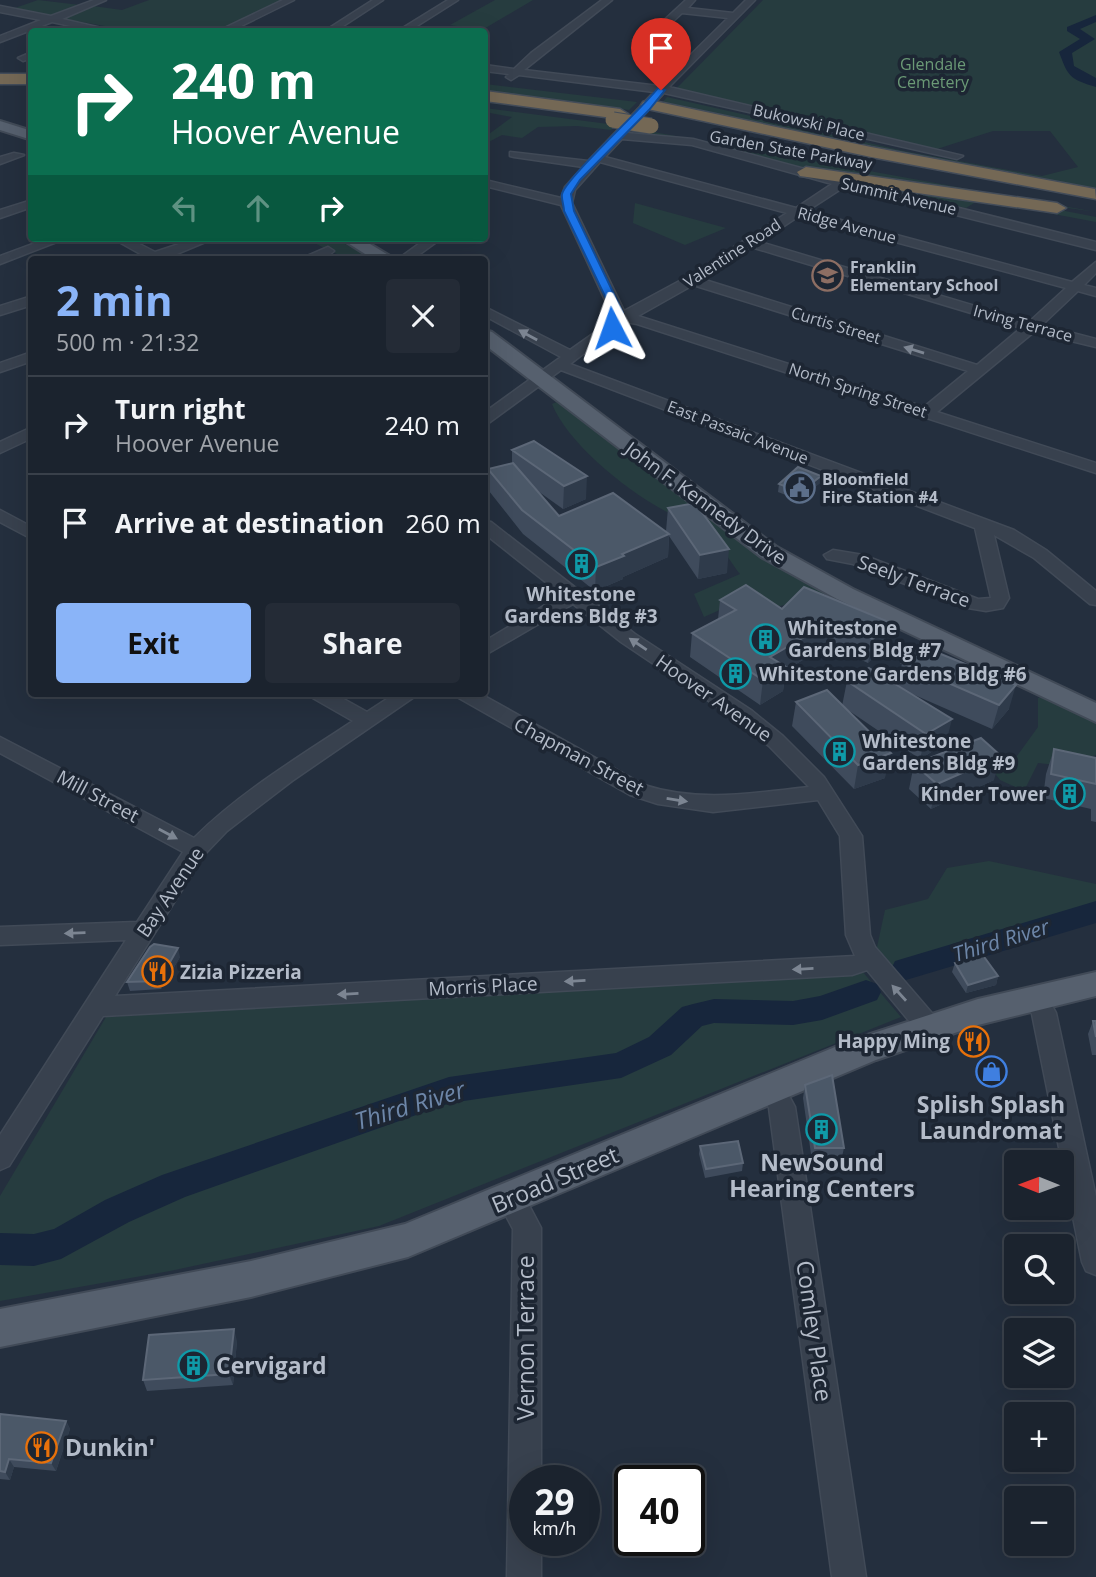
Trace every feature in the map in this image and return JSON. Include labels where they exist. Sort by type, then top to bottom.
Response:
[{"type":"highway","points":[[0,73],[28,73]]},
{"type":"highway","points":[[0,79],[28,79]]},
{"type":"highway","name":"Garden State Parkway","points":[[488,97],[617,123]]},
{"type":"highway","name":"Garden State Parkway","points":[[488,102],[617,123],[652,117],[1096,205]]},
{"type":"highway","points":[[652,117],[871,152],[1096,194]]},
{"type":"highway","points":[[806,172],[1071,211]]},
{"type":"main road","points":[[0,125],[28,135]]},
{"type":"main road","points":[[355,242],[381,256]]},
{"type":"main road","name":"John F. Kennedy Drive","points":[[488,329],[555,369],[755,532],[802,563],[1096,704]]},
{"type":"main road","name":"John F. Kennedy Drive","points":[[488,337],[555,369],[745,536],[794,568],[1096,713]]},
{"type":"main road","name":"Broad Street","points":[[0,1328],[251,1279],[363,1253],[418,1236],[771,1087],[928,1026],[1034,996],[1096,984]]},
{"type":"street","points":[[0,39],[102,0]]},
{"type":"street","points":[[229,28],[290,0]]},
{"type":"street","points":[[334,28],[379,0]]},
{"type":"street","points":[[408,28],[454,0]]},
{"type":"street","points":[[506,82],[534,55],[608,0]]},
{"type":"street","points":[[638,40],[651,37],[691,0]]},
{"type":"street","points":[[652,117],[661,90],[751,0]]},
{"type":"street","points":[[2,10],[23,3]]},
{"type":"street","points":[[2,10],[87,28]]},
{"type":"street","points":[[682,10],[735,16]]},
{"type":"street","name":"Bukowski Place","points":[[488,68],[661,90],[957,156]]},
{"type":"street","points":[[488,417],[612,328],[619,317],[566,203],[572,184],[594,161],[617,123]]},
{"type":"street","name":"Summit Avenue","points":[[617,123],[842,183],[1096,246]]},
{"type":"street","name":"Ridge Avenue","points":[[514,154],[594,161],[1096,292]]},
{"type":"street","points":[[0,161],[18,155]]},
{"type":"street","name":"Valentine Road","points":[[619,317],[636,313],[692,280],[842,183]]},
{"type":"street","points":[[488,184],[566,203]]},
{"type":"street","points":[[0,214],[28,205]]},
{"type":"street","points":[[0,260],[50,242]]},
{"type":"street","points":[[125,242],[150,256]]},
{"type":"street","points":[[160,256],[198,242]]},
{"type":"street","points":[[409,256],[430,242]]},
{"type":"street","name":"Irving Terrace","points":[[750,243],[1032,327],[1096,343]]},
{"type":"street","points":[[314,256],[328,251]]},
{"type":"street","points":[[928,412],[1032,327],[1096,266]]},
{"type":"street","name":"Curtis Street","points":[[692,280],[979,370]]},
{"type":"street","points":[[0,310],[28,301]]},
{"type":"street","name":"East Passaic Avenue","points":[[488,313],[555,369],[982,524],[1025,543],[1096,600]]},
{"type":"street","name":"North Spring Street","points":[[619,317],[639,320],[1096,468]]},
{"type":"street","points":[[0,368],[28,358]]},
{"type":"street","points":[[0,448],[28,434]]},
{"type":"street","points":[[0,516],[28,532]]},
{"type":"street","name":"Seely Terrace","points":[[833,555],[857,559],[974,604],[997,604],[1000,598],[982,524]]},
{"type":"street","name":"Hoover Avenue","points":[[488,528],[628,638],[744,715],[799,763],[825,792],[851,836],[858,935],[870,960],[928,1026]]},
{"type":"street","points":[[1096,594],[1096,600]]},
{"type":"street","points":[[488,647],[573,596]]},
{"type":"street","points":[[325,697],[366,720]]},
{"type":"street","name":"Bay Avenue","points":[[0,1158],[10,1126],[96,1007],[196,849],[235,813],[366,720],[403,697]]},
{"type":"street","name":"Chapman Street","points":[[471,697],[636,790],[658,797],[713,805],[825,792]]},
{"type":"street","name":"Mill Street","points":[[0,744],[196,849]]},
{"type":"street","points":[[0,936],[144,931]]},
{"type":"street","name":"Morris Place","points":[[96,1007],[852,966],[870,960]]},
{"type":"street","points":[[1034,996],[1044,1013],[1096,1262]]},
{"type":"street","name":"Comley Place","points":[[771,1087],[782,1107],[849,1577]]},
{"type":"street","name":"Vernon Terrace","points":[[511,1199],[527,1228],[525,1465]]},
{"type":"street","name":"Vernon Terrace","points":[[524,1556],[524,1577]]},
{"type":"green space","points":[[38,0],[80,5],[49,16],[12,9]]},
{"type":"green space","points":[[149,0],[283,0],[223,28],[116,28],[59,18],[93,6],[122,10]]},
{"type":"green space","points":[[495,0],[533,0],[485,28],[450,25]]},
{"type":"green space","name":"Glendale Cemetery","points":[[763,0],[1096,0],[1096,189],[843,144],[660,105],[667,97],[904,151],[1042,176],[1078,167],[1050,131],[993,131],[937,149],[675,90]]},
{"type":"green space","points":[[488,84],[637,102],[629,110],[488,92]]},
{"type":"green space","points":[[488,108],[616,125],[611,130],[577,126],[538,127],[522,138],[502,135],[488,142],[488,135],[512,117],[488,113]]},
{"type":"green space","points":[[637,129],[1096,212],[818,171],[686,139],[634,133]]},
{"type":"green space","points":[[843,179],[1055,209],[1096,217],[1096,222],[979,200],[966,208]]},
{"type":"green space","points":[[635,203],[726,228],[685,245],[633,223]]},
{"type":"green space","points":[[312,242],[342,242],[367,256],[341,256]]},
{"type":"green space","points":[[561,400],[829,592],[819,597],[763,610],[740,601],[704,617],[694,594],[740,574],[705,527],[684,520],[648,501],[608,472],[590,455],[561,421],[552,404]]},
{"type":"green space","points":[[1046,695],[1096,719],[1096,755],[1065,766],[1038,763],[1024,791],[1000,780],[986,762],[1017,756],[1038,727],[1038,698]]},
{"type":"green space","points":[[989,861],[1096,884],[1096,916],[922,971],[887,968],[877,947],[885,910],[928,899],[947,868]]},
{"type":"green space","points":[[862,971],[901,1017],[379,1226],[170,1271],[0,1301],[0,1196],[106,1017]]},
{"type":"building","points":[[534,441],[587,476],[564,486],[512,450]]},
{"type":"building","points":[[513,463],[559,516],[613,493],[669,534],[596,567],[522,510],[488,469]]},
{"type":"building","points":[[798,467],[821,476],[800,492],[779,484]]},
{"type":"building","points":[[695,503],[729,549],[700,555],[668,508]]},
{"type":"building","points":[[746,585],[782,609],[804,587],[889,622],[873,639],[832,621],[770,657],[786,667],[763,680],[692,633],[736,610],[720,600]]},
{"type":"building","points":[[919,645],[1016,685],[999,705],[902,663]]},
{"type":"building","points":[[869,668],[952,719],[926,734],[847,681]]},
{"type":"building","points":[[827,690],[891,753],[858,765],[796,702]]},
{"type":"building","points":[[981,738],[1001,756],[937,784],[914,764]]},
{"type":"building","points":[[1054,749],[1096,758],[1096,784],[1051,774]]},
{"type":"building","points":[[154,944],[178,948],[159,981],[127,982],[150,947]]},
{"type":"building","points":[[982,954],[998,976],[968,985],[955,963]]},
{"type":"building","name":"NewSound Hearing Centers","points":[[832,1075],[844,1148],[815,1148],[805,1085]]},
{"type":"building","points":[[738,1141],[743,1163],[706,1169],[700,1146]]},
{"type":"building","name":"Cervigard","points":[[234,1329],[229,1374],[143,1380],[149,1335]]},
{"type":"building","points":[[0,1414],[66,1421],[51,1463],[9,1459],[5,1472],[0,1471]]},
{"type":"waterway","name":"Third River","points":[[1096,18],[1071,29],[1089,39],[1065,52],[1068,66],[1074,73],[1096,83]]},
{"type":"waterway","name":"Third River","points":[[906,969],[1096,912]]},
{"type":"waterway","name":"Third River","points":[[0,1249],[34,1250],[61,1243],[117,1211],[174,1186],[449,1090],[621,1065],[660,1046],[693,1016],[714,1011],[793,1013],[822,1008],[866,992]]},
{"type":"place","name":"Franklin Elementary School","points":[[827,276]]},
{"type":"place","name":"Bloomfield Fire Station #4","points":[[799,488]]},
{"type":"place","name":"Whitestone Gardens Bldg #3","points":[[581,563]]},
{"type":"place","name":"Whitestone Gardens Bldg #7","points":[[765,639]]},
{"type":"place","name":"Whitestone Gardens Bldg #6","points":[[736,674]]},
{"type":"place","name":"Whitestone Gardens Bldg #9","points":[[839,752]]},
{"type":"place","name":"Kinder Tower","points":[[1070,794]]},
{"type":"place","name":"Zizia Pizzeria","points":[[157,972]]},
{"type":"place","name":"Happy Ming","points":[[973,1041]]},
{"type":"place","name":"Splish Splash Laundromat","points":[[991,1071]]},
{"type":"place","name":"NewSound Hearing Centers","points":[[822,1129]]},
{"type":"place","name":"Cervigard","points":[[193,1366]]},
{"type":"place","name":"Dunkin'","points":[[42,1448]]},
{"type":"route","points":[[612,328],[618,322],[618,313],[569,211],[567,194],[576,179],[661,90]]}]
